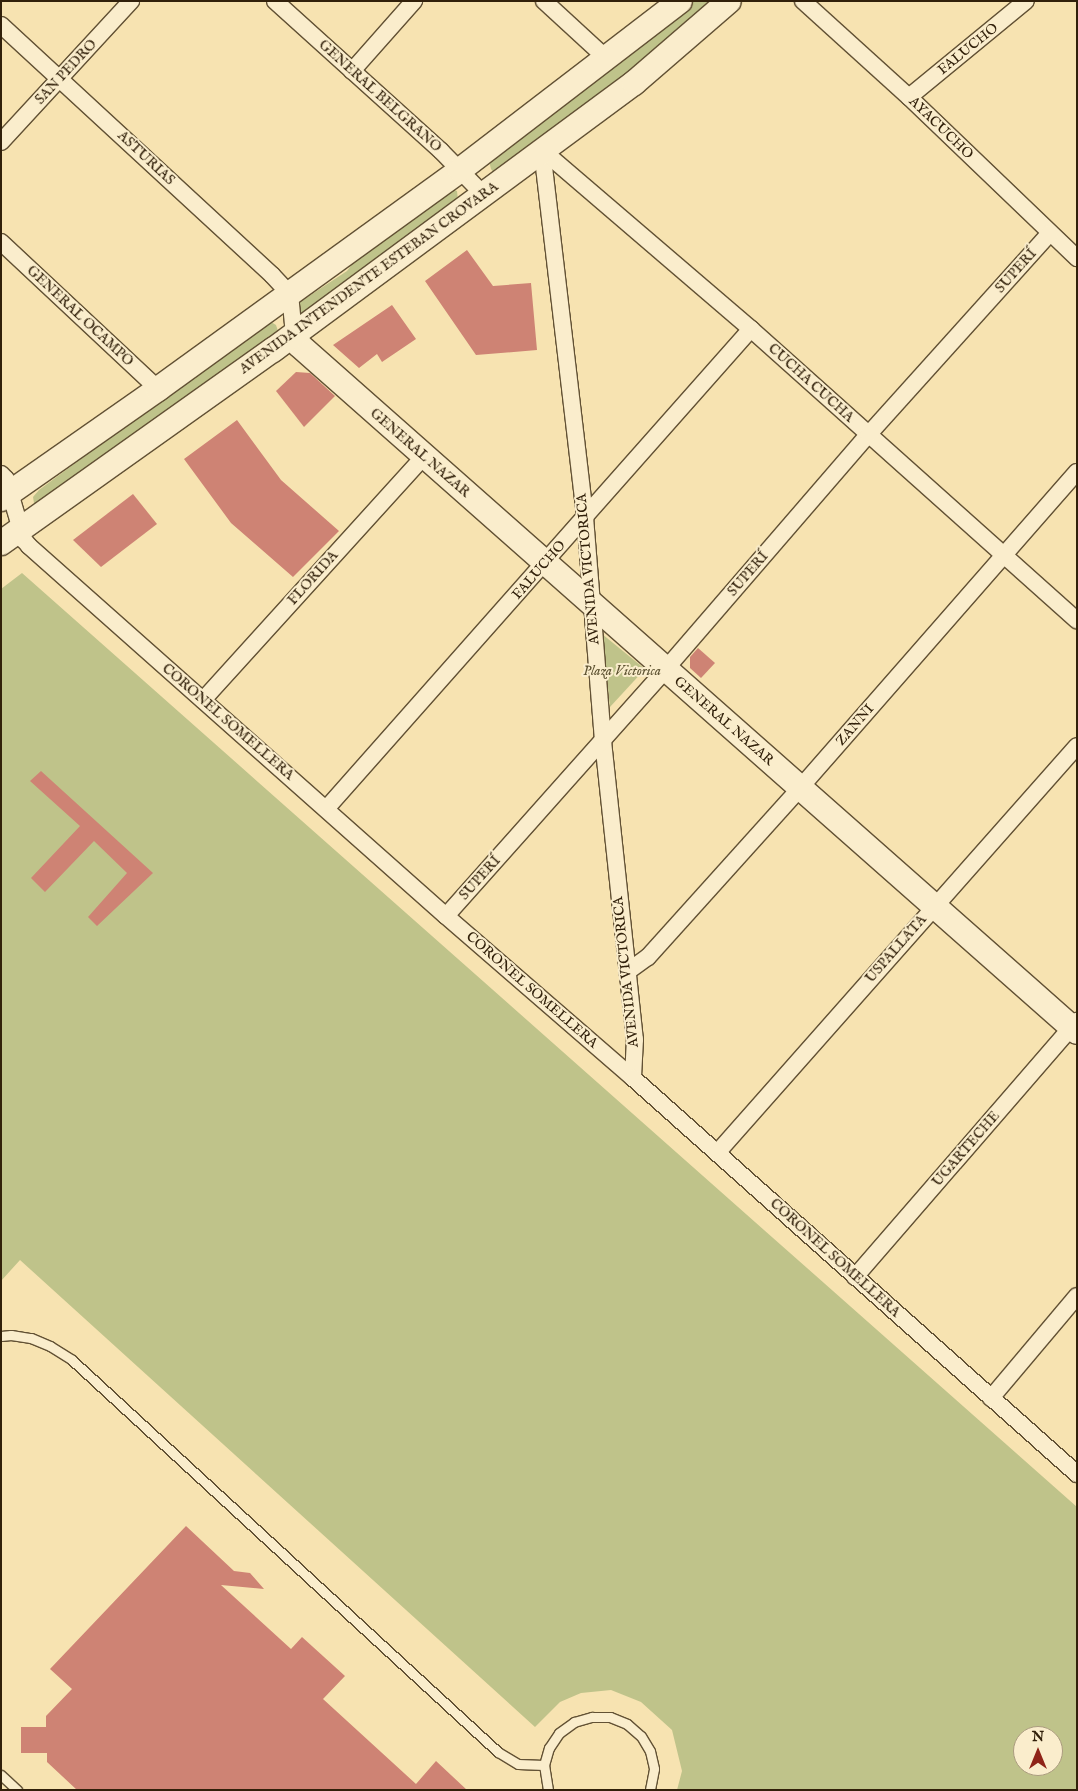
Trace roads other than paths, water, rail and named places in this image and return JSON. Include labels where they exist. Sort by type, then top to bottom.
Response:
[{"type":"main road","points":[[4,488],[158,389],[290,294],[460,170],[607,59],[680,1]]},
{"type":"main road","name":"AVENIDA INTENDENTE ESTEBAN CROVARA","points":[[1,543],[294,335],[634,83],[729,1]]},
{"type":"main road","name":"GENERAL NAZAR","points":[[294,335],[299,345],[591,605],[1075,1027]]},
{"type":"street","name":"SAN PEDRO","points":[[1,142],[131,1]]},
{"type":"street","name":"GENERAL BELGRANO","points":[[275,1],[460,170],[483,194]]},
{"type":"street","points":[[352,71],[414,1]]},
{"type":"street","points":[[544,1],[607,59]]},
{"type":"street","name":"AYACUCHO","points":[[803,1],[909,97],[1077,258]]},
{"type":"street","name":"FALUCHO","points":[[909,97],[1026,1]]},
{"type":"street","name":"ASTURIAS","points":[[1,25],[290,294]]},
{"type":"street","name":"CUCHA CUCHA","points":[[542,150],[750,329],[1077,620]]},
{"type":"street","name":"AVENIDA VICTORICA","points":[[542,150],[585,517],[603,741],[635,1039],[633,1078]]},
{"type":"street","name":"SUPERÍ","points":[[446,916],[603,741],[868,434],[1050,233]]},
{"type":"street","name":"GENERAL OCAMPO","points":[[1,242],[158,389]]},
{"type":"street","points":[[290,294],[294,335]]},
{"type":"street","name":"FALUCHO","points":[[326,809],[546,563],[750,329]]},
{"type":"street","name":"FLORIDA","points":[[203,700],[424,456]]},
{"type":"street","name":"ZANNI","points":[[627,972],[648,957],[800,788],[1077,472]]},
{"type":"street","name":"CORONEL SOMELLERA","points":[[4,488],[24,540],[29,546],[446,916],[633,1078],[1077,1474]]},
{"type":"street","name":"USPALLATA","points":[[716,1153],[1077,746]]},
{"type":"street","name":"UGARTECHE","points":[[856,1277],[1075,1027]]},
{"type":"street","points":[[991,1398],[1077,1296]]},
{"type":"lane","points":[[1,1336],[11,1335],[31,1338],[50,1346],[72,1360],[498,1752],[518,1764],[544,1765]]},
{"type":"lane","points":[[548,1790],[544,1765],[549,1748],[559,1733],[574,1722],[592,1717],[610,1717],[627,1724],[641,1736],[650,1751],[654,1769],[650,1790]]},
{"type":"lane","points":[[1,1775],[17,1790]]},
{"type":"park label","name":"Plaza Victorica","points":[[622,671]]}]
